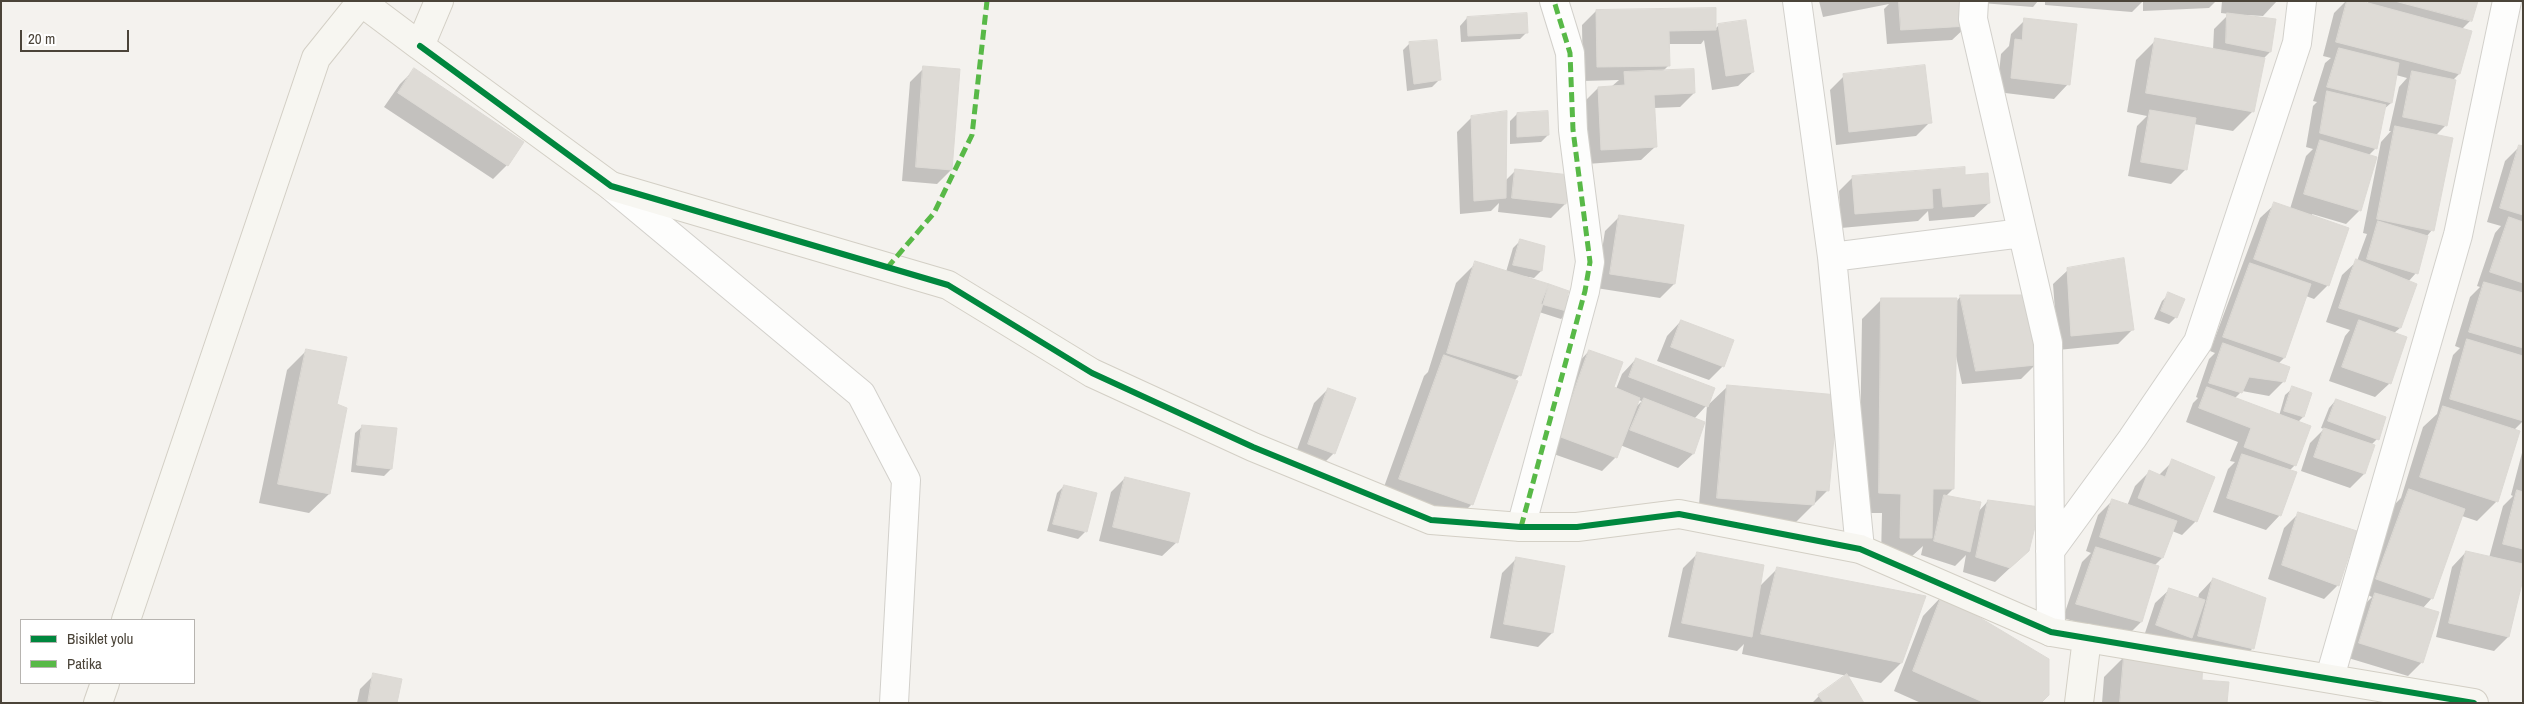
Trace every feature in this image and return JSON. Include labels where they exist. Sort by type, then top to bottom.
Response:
[{"type":"street","points":[[420,46],[439,1]]},
{"type":"street","points":[[1521,527],[1585,291],[1590,262],[1573,130],[1570,54],[1554,1]]},
{"type":"street","points":[[1797,1],[1832,257],[1860,549]]},
{"type":"street","points":[[1974,1],[1974,19],[2048,343],[2051,632]]},
{"type":"street","points":[[2050,551],[2132,438],[2198,342],[2297,44],[2302,1]]},
{"type":"street","points":[[2330,677],[2458,235],[2507,1]]},
{"type":"street","points":[[126,619],[316,58],[360,2],[611,186],[861,394],[906,480],[894,703]]},
{"type":"street","points":[[611,186],[948,285],[1092,373],[1253,447],[1431,520],[1521,527],[1576,527],[1679,514],[1860,549],[2051,632],[2330,677],[2474,703]]},
{"type":"street","points":[[1832,257],[2022,233]]},
{"type":"street","points":[[2080,703],[2087,638]]},
{"type":"street","points":[[98,703],[105,684]]},
{"type":"building","points":[[1899,1],[1967,1],[1968,26],[1901,30]]},
{"type":"building","points":[[2347,1],[2361,1],[2472,31],[2460,74],[2336,42]]},
{"type":"building","points":[[2395,1],[2478,1],[2472,21]]},
{"type":"building","points":[[1716,8],[1716,30],[1669,31],[1670,66],[1597,67],[1596,10]]},
{"type":"building","points":[[1527,13],[1528,33],[1468,36],[1467,17]]},
{"type":"building","points":[[2227,13],[2276,19],[2271,52],[2226,43]]},
{"type":"building","points":[[2024,18],[2077,24],[2070,85],[2011,78],[2015,39],[2022,40]]},
{"type":"building","points":[[1746,20],[1754,72],[1726,76],[1718,24]]},
{"type":"building","points":[[2155,38],[2265,58],[2254,112],[2146,93]]},
{"type":"building","points":[[1437,40],[1441,80],[1414,84],[1409,42]]},
{"type":"building","points":[[2339,48],[2399,63],[2392,103],[2327,87]]},
{"type":"building","points":[[1925,65],[1932,123],[1849,132],[1843,74]]},
{"type":"building","points":[[923,66],[960,69],[952,170],[916,167]]},
{"type":"building","points":[[414,68],[524,142],[508,166],[398,93]]},
{"type":"building","points":[[1694,69],[1695,93],[1654,95],[1657,147],[1601,150],[1598,87],[1625,85],[1624,72]]},
{"type":"building","points":[[2412,71],[2456,80],[2447,126],[2403,117]]},
{"type":"building","points":[[2327,91],[2386,105],[2377,149],[2320,133]]},
{"type":"building","points":[[2150,110],[2196,118],[2187,170],[2141,162]]},
{"type":"building","points":[[1507,111],[1506,198],[1474,201],[1471,116]]},
{"type":"building","points":[[1548,111],[1549,135],[1517,137],[1517,113]]},
{"type":"building","points":[[2395,126],[2453,138],[2434,231],[2377,219]]},
{"type":"building","points":[[2320,140],[2377,157],[2361,211],[2304,194]]},
{"type":"building","points":[[2519,145],[2523,146],[2523,215],[2500,208]]},
{"type":"building","points":[[1965,167],[1965,175],[1988,173],[1990,203],[1943,207],[1941,188],[1932,189],[1933,208],[1855,214],[1852,176]]},
{"type":"building","points":[[1515,169],[1570,175],[1566,204],[1512,198]]},
{"type":"building","points":[[2274,202],[2349,228],[2329,286],[2254,259]]},
{"type":"building","points":[[1619,215],[1684,225],[1675,284],[1610,274]]},
{"type":"building","points":[[2509,217],[2523,222],[2523,283],[2490,272]]},
{"type":"building","points":[[2378,221],[2428,236],[2418,274],[2367,259]]},
{"type":"building","points":[[1520,239],[1545,246],[1542,271],[1513,265]]},
{"type":"building","points":[[2124,258],[2134,330],[2071,336],[2067,268]]},
{"type":"building","points":[[2356,259],[2417,284],[2401,328],[2339,308]]},
{"type":"building","points":[[1475,261],[1549,284],[1521,376],[1447,353]]},
{"type":"building","points":[[2250,263],[2311,284],[2285,358],[2223,337]]},
{"type":"building","points":[[2484,282],[2523,293],[2523,348],[2469,332]]},
{"type":"building","points":[[1549,284],[1569,291],[1567,296],[1575,300],[1570,312],[1541,304]]},
{"type":"building","points":[[2168,292],[2185,299],[2177,318],[2161,311]]},
{"type":"building","points":[[1960,295],[2027,295],[2036,365],[1976,371]]},
{"type":"building","points":[[1881,298],[1957,298],[1954,489],[1933,489],[1932,538],[1900,538],[1901,494],[1879,493]]},
{"type":"building","points":[[1681,320],[1734,340],[1724,367],[1671,347]]},
{"type":"building","points":[[2359,320],[2407,337],[2391,384],[2342,367]]},
{"type":"building","points":[[2467,339],[2523,356],[2523,421],[2450,399]]},
{"type":"building","points":[[2223,343],[2290,367],[2285,382],[2249,377],[2242,393],[2209,383]]},
{"type":"building","points":[[306,349],[347,357],[337,404],[347,408],[330,494],[278,484]]},
{"type":"building","points":[[1589,350],[1623,362],[1614,387],[1640,398],[1617,458],[1558,436]]},
{"type":"building","points":[[1444,355],[1518,381],[1473,505],[1399,479]]},
{"type":"building","points":[[1636,358],[1715,388],[1708,407],[1629,377]]},
{"type":"building","points":[[1727,385],[1838,395],[1829,491],[1816,490],[1814,505],[1717,498]]},
{"type":"building","points":[[2292,386],[2312,393],[2304,417],[2284,411]]},
{"type":"building","points":[[2207,387],[2311,426],[2296,466],[2244,447],[2251,428],[2199,408]]},
{"type":"building","points":[[1328,388],[1356,398],[1335,454],[1308,444]]},
{"type":"building","points":[[1644,398],[1705,422],[1694,454],[1630,430]]},
{"type":"building","points":[[2336,399],[2386,417],[2379,440],[2328,421]]},
{"type":"building","points":[[2443,406],[2520,431],[2498,502],[2420,477]]},
{"type":"building","points":[[362,425],[397,428],[392,469],[357,465]]},
{"type":"building","points":[[2324,428],[2375,445],[2365,474],[2314,457]]},
{"type":"building","points":[[2242,454],[2297,472],[2281,516],[2227,498]]},
{"type":"building","points":[[2172,459],[2215,477],[2197,522],[2138,498],[2149,470],[2165,477]]},
{"type":"building","points":[[1125,477],[1190,493],[1178,543],[1113,527]]},
{"type":"building","points":[[1064,485],[1097,493],[1087,532],[1053,524]]},
{"type":"building","points":[[2409,489],[2465,509],[2433,599],[2376,579]]},
{"type":"building","points":[[2517,490],[2523,492],[2523,549],[2503,544]]},
{"type":"building","points":[[1944,495],[1981,502],[1970,552],[1934,541]]},
{"type":"building","points":[[2112,499],[2177,521],[2163,558],[2100,537]]},
{"type":"building","points":[[1988,500],[2040,507],[2029,551],[2010,568],[1976,557]]},
{"type":"building","points":[[2298,512],[2357,531],[2339,586],[2282,565]]},
{"type":"building","points":[[2096,547],[2159,566],[2142,622],[2076,604]]},
{"type":"building","points":[[2466,551],[2523,564],[2523,579],[2509,637],[2449,623]]},
{"type":"building","points":[[1697,552],[1764,565],[1752,637],[1682,623]]},
{"type":"building","points":[[1516,557],[1565,566],[1553,633],[1504,624]]},
{"type":"building","points":[[1777,567],[1926,596],[1902,663],[1761,634]]},
{"type":"building","points":[[2213,578],[2266,598],[2254,649],[2198,636]]},
{"type":"building","points":[[2169,588],[2205,600],[2192,638],[2156,625]]},
{"type":"building","points":[[2375,593],[2439,612],[2423,663],[2359,643]]},
{"type":"building","points":[[1942,595],[2049,659],[2049,695],[2041,703],[1985,703],[1913,671]]},
{"type":"building","points":[[2124,656],[2203,662],[2202,680],[2229,682],[2227,703],[2120,703]]},
{"type":"building","points":[[373,673],[402,679],[397,703],[368,703]]},
{"type":"building","points":[[1847,674],[1864,703],[1824,703],[1818,695]]},
{"type":"marked path","points":[[887,268],[934,213],[972,135],[987,1]]},
{"type":"marked path","points":[[1521,527],[1585,291],[1590,262],[1573,130],[1570,53],[1554,1]]},
{"type":"cycle path","points":[[420,46],[611,186],[948,285],[1092,373],[1253,447],[1431,520],[1521,527],[1577,527],[1679,514],[1860,549],[2051,632],[2474,703]]}]
